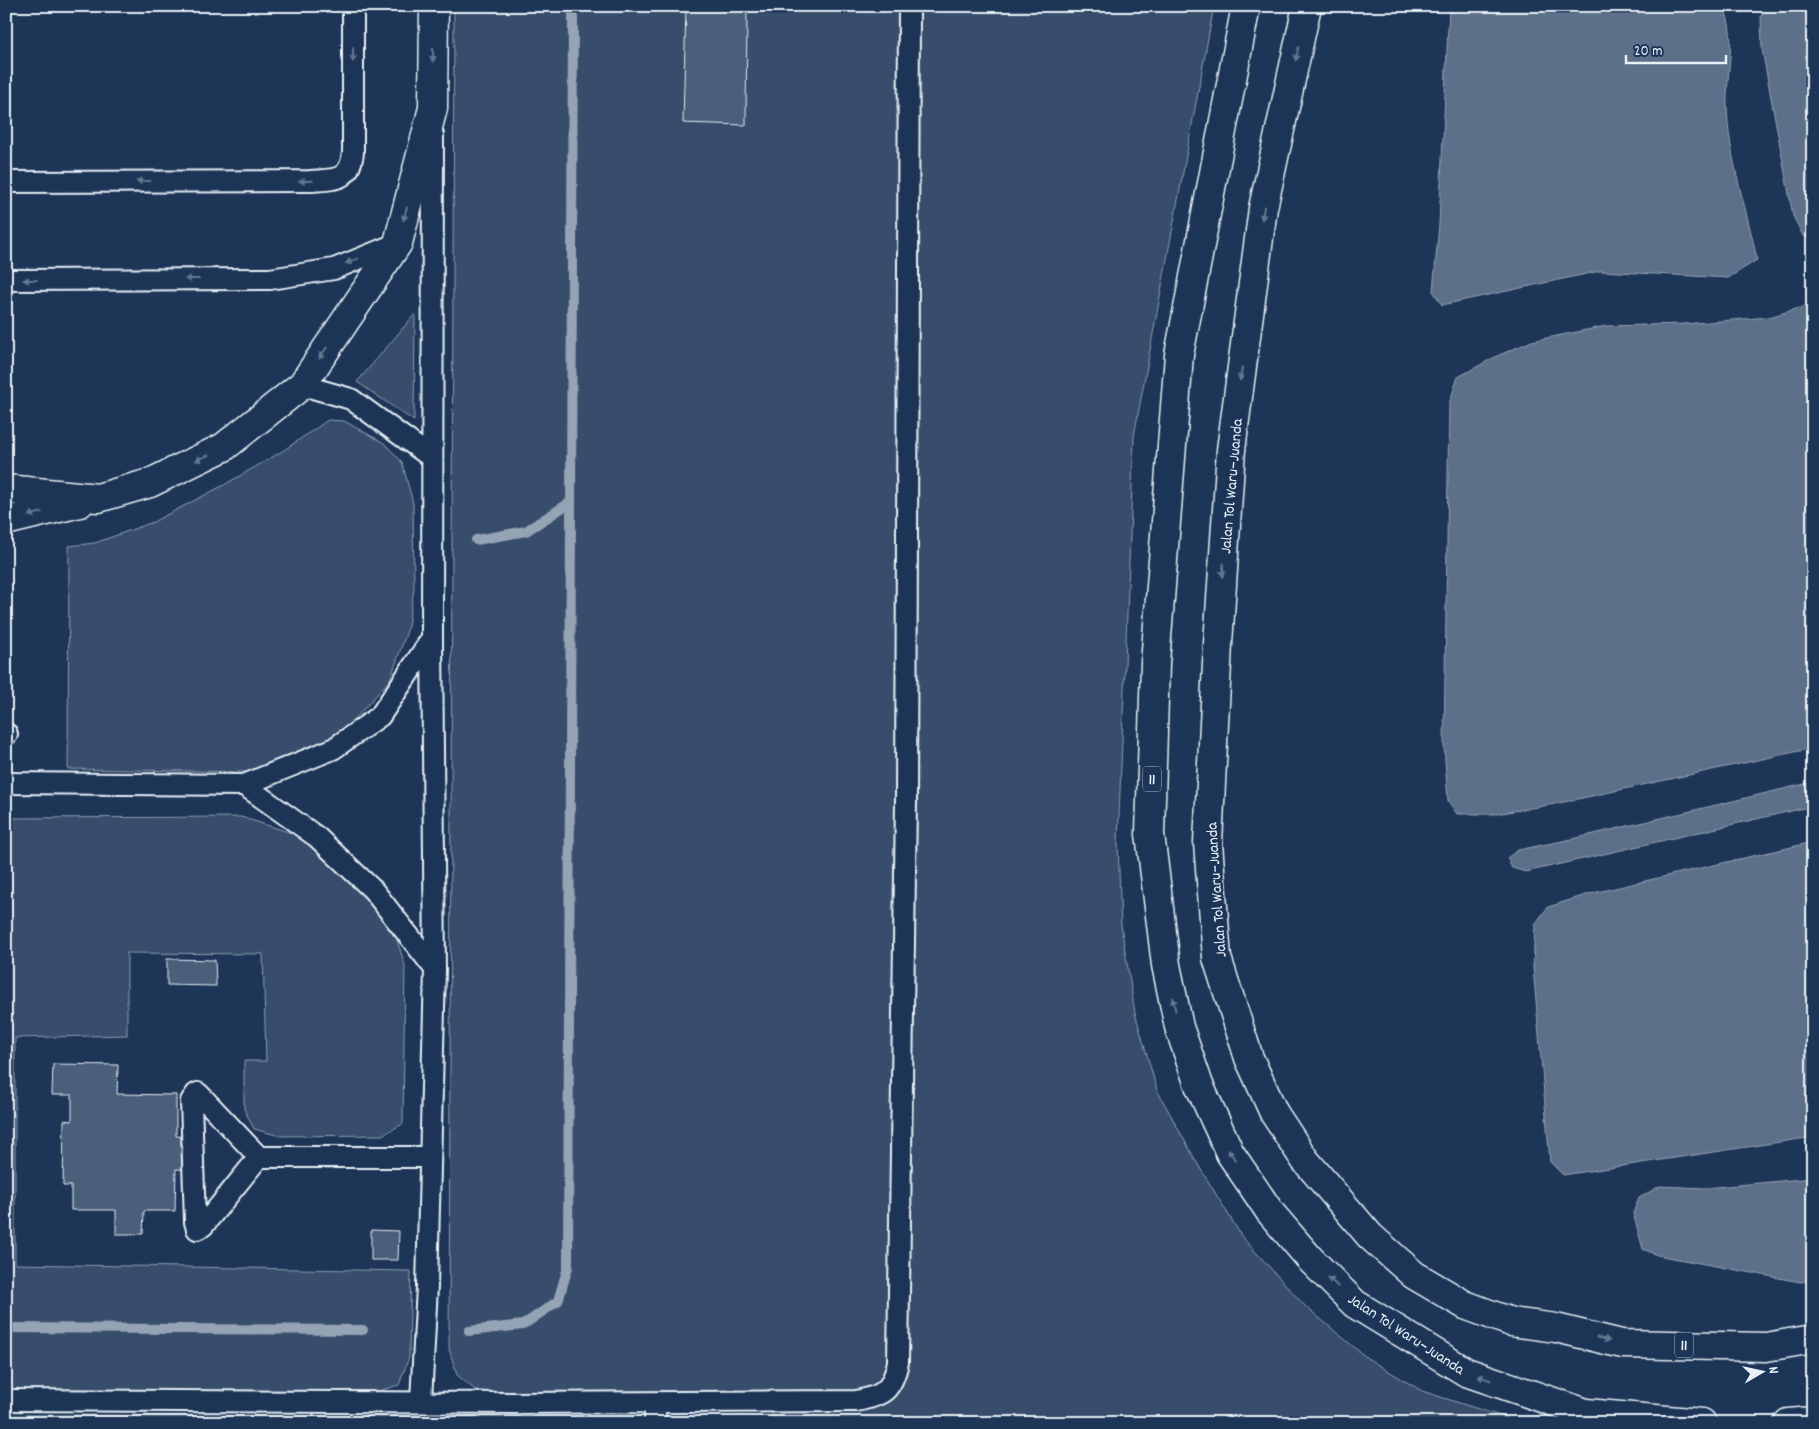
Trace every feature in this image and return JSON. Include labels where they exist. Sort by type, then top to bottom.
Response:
[{"type":"main road","points":[[6,520],[98,498],[150,482],[224,447],[302,385],[398,243],[433,108],[434,6]]},
{"type":"main road","name":"Jalan Tol Waru–Juanda","points":[[1246,6],[1179,355],[1155,663],[1150,834],[1166,965],[1179,1027],[1199,1085],[1230,1153],[1270,1212],[1311,1260],[1355,1304],[1466,1372],[1530,1394],[1586,1413],[1702,1423]]},
{"type":"main road","name":"Jalan Tol Waru–Juanda","points":[[1307,6],[1263,208],[1231,450],[1218,644],[1208,844],[1217,958],[1248,1058],[1274,1113],[1306,1160],[1370,1236],[1414,1275],[1465,1305],[1511,1322],[1556,1328],[1622,1344],[1766,1347],[1813,1339]]},
{"type":"main road","points":[[6,489],[98,498]]},
{"type":"main road","points":[[1788,1423],[1813,1422]]},
{"type":"lane","points":[[6,182],[310,181],[338,179],[348,172],[352,164],[353,153],[353,6]]},
{"type":"lane","points":[[6,1400],[655,1403],[856,1400],[868,1399],[884,1392],[890,1387],[898,1362],[906,803],[909,6]]},
{"type":"lane","points":[[421,1401],[427,1286],[436,969],[432,638],[433,108]]},
{"type":"lane","points":[[6,280],[270,279],[334,269],[398,243]]},
{"type":"lane","points":[[302,385],[351,399],[432,458]]},
{"type":"lane","points":[[6,783],[244,785],[332,750],[380,716],[432,638]]},
{"type":"lane","points":[[244,785],[317,837],[373,890],[436,969]]},
{"type":"lane","points":[[260,1157],[203,1226],[197,1229],[195,1222],[191,1101],[194,1095],[198,1093],[260,1157],[430,1157]]},
{"type":"lane","points":[[655,1403],[655,1423]]},
{"type":"shaded area","points":[[454,6],[1214,6],[1134,436],[1118,842],[1121,925],[1135,1013],[1157,1090],[1197,1163],[1242,1237],[1305,1306],[1367,1358],[1422,1391],[1522,1423],[772,1423],[772,1402],[491,1403],[457,1375],[449,1349]]},
{"type":"shaded area","points":[[1449,6],[1723,6],[1730,29],[1731,42],[1727,93],[1728,125],[1757,260],[1728,278],[1600,271],[1442,305],[1433,291],[1439,224]]},
{"type":"shaded area","points":[[1766,6],[1813,6],[1813,239],[1803,236],[1793,216],[1762,49],[1761,16]]},
{"type":"shaded area","points":[[1813,304],[1813,748],[1555,804],[1496,814],[1457,814],[1448,801],[1444,746],[1449,404],[1458,377],[1497,356],[1532,341],[1606,326],[1684,324],[1769,317]]},
{"type":"shaded area","points":[[415,314],[414,421],[357,382]]},
{"type":"shaded area","points":[[328,420],[344,421],[384,443],[402,462],[413,503],[414,590],[407,631],[390,680],[351,723],[303,757],[249,772],[68,769],[69,546],[95,543],[153,522],[224,485],[281,452]]},
{"type":"shaded area","points":[[1813,782],[1813,806],[1526,872],[1512,868],[1507,858],[1518,850],[1577,838]]},
{"type":"shaded area","points":[[241,817],[298,835],[348,867],[388,912],[405,965],[403,1124],[382,1135],[280,1136],[254,1129],[244,1109],[244,1061],[266,1061],[263,954],[127,953],[127,1035],[15,1038],[15,1264],[411,1271],[409,1357],[399,1385],[378,1391],[6,1390],[6,818]]},
{"type":"shaded area","points":[[1813,842],[1813,1137],[1563,1175],[1550,1162],[1533,967],[1535,924],[1548,907],[1589,894]]},
{"type":"shaded area","points":[[1813,1178],[1813,1280],[1800,1282],[1657,1255],[1643,1249],[1633,1213],[1639,1198],[1660,1186],[1705,1188]]},
{"type":"shaded area","points":[[6,1415],[503,1417],[503,1423],[6,1423]]},
{"type":"building","points":[[686,6],[747,6],[746,125],[683,123]]},
{"type":"building","points":[[167,959],[215,960],[216,986],[167,985]]},
{"type":"building","points":[[53,1064],[118,1065],[117,1094],[176,1095],[176,1136],[192,1137],[192,1170],[176,1169],[175,1211],[144,1211],[143,1234],[116,1234],[116,1210],[71,1210],[71,1186],[63,1186],[64,1120],[72,1121],[72,1095],[52,1095]]},
{"type":"building","points":[[371,1230],[399,1231],[398,1260],[371,1260]]},
{"type":"waterway","points":[[469,1331],[523,1325],[558,1301],[568,1267],[573,6]]},
{"type":"waterway","points":[[476,540],[526,531],[571,502]]},
{"type":"waterway","points":[[6,1328],[363,1330]]}]
